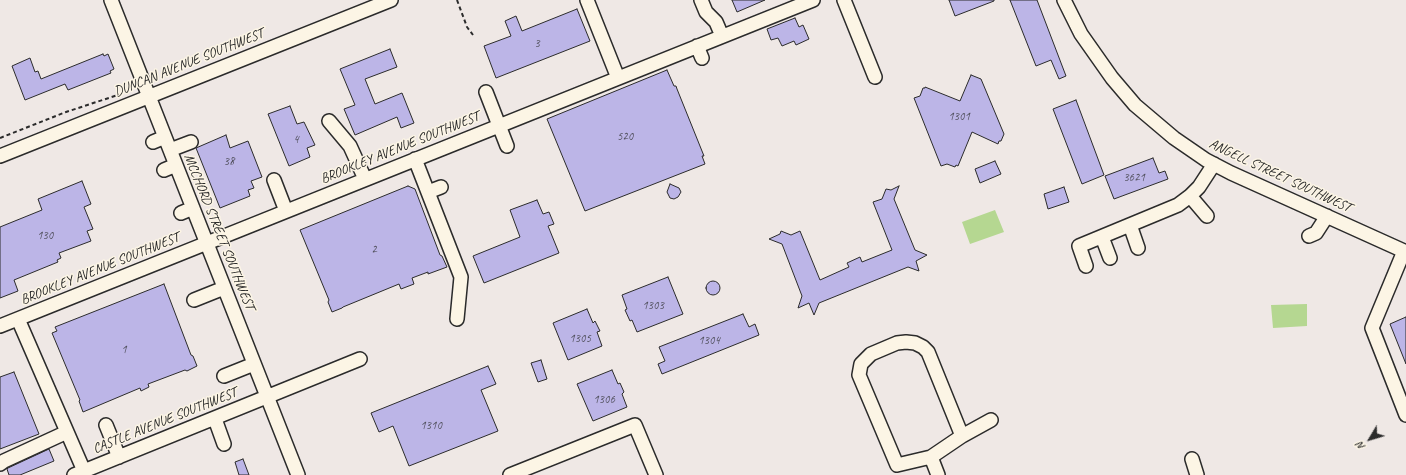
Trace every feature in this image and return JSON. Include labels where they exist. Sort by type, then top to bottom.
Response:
[{"type":"street","name":"MCCHORD STREET SOUTHWEST","points":[[111,0],[149,96],[159,139],[170,150],[170,167],[187,211],[206,243],[298,475]]},
{"type":"street","points":[[587,0],[618,78]]},
{"type":"street","points":[[701,0],[706,12],[716,22],[722,36]]},
{"type":"street","name":"BROOKLEY AVENUE SOUTHWEST","points":[[0,326],[618,78],[699,52],[722,36],[813,0]]},
{"type":"street","points":[[844,0],[875,77]]},
{"type":"street","name":"ANGELL STREET SOUTHWEST","points":[[1064,0],[1081,34],[1112,78],[1128,98],[1174,138],[1214,164],[1405,252]]},
{"type":"street","name":"DUNCAN AVENUE SOUTHWEST","points":[[0,156],[387,1]]},
{"type":"street","points":[[486,92],[507,146]]},
{"type":"street","points":[[329,121],[350,146],[365,179]]},
{"type":"street","points":[[170,150],[191,142]]},
{"type":"street","points":[[415,159],[461,277],[457,319]]},
{"type":"street","points":[[1086,266],[1079,246],[1178,205],[1199,187],[1214,164]]},
{"type":"street","points":[[274,180],[286,211]]},
{"type":"street","points":[[428,192],[441,187]]},
{"type":"street","points":[[1190,196],[1207,216]]},
{"type":"street","points":[[1309,236],[1316,233],[1326,216]]},
{"type":"street","points":[[1130,225],[1138,248]]},
{"type":"street","points":[[1102,236],[1110,258]]},
{"type":"street","points":[[1405,252],[1372,328],[1406,415]]},
{"type":"street","points":[[194,300],[224,288]]},
{"type":"street","points":[[18,319],[67,432],[79,473]]},
{"type":"street","points":[[962,436],[928,352],[923,347],[914,342],[897,343],[871,354],[861,364],[859,375],[897,465],[931,457],[962,436],[991,420]]},
{"type":"street","name":"CASTLE AVENUE SOUTHWEST","points":[[79,473],[360,359]]},
{"type":"street","points":[[224,376],[254,364]]},
{"type":"street","points":[[215,419],[224,444]]},
{"type":"street","points":[[106,425],[118,457]]},
{"type":"street","points":[[510,475],[635,425],[656,475]]},
{"type":"street","points":[[0,464],[67,432]]},
{"type":"street","points":[[931,457],[938,475]]},
{"type":"street","points":[[1192,459],[1197,475]]},
{"type":"path","points":[[457,0],[467,27],[473,35]]},
{"type":"path","points":[[0,138],[128,90],[135,92]]},
{"type":"green space","points":[[995,210],[1004,232],[970,244],[962,222]]},
{"type":"green space","points":[[1307,304],[1307,326],[1273,328],[1271,305]]},
{"type":"building","points":[[732,0],[765,0],[737,12]]},
{"type":"building","points":[[949,0],[994,0],[994,1],[955,16]]},
{"type":"building","points":[[1010,0],[1037,0],[1066,76],[1059,79],[1051,60],[1036,66]]},
{"type":"building","points":[[577,9],[590,41],[496,78],[484,46],[511,36],[505,21],[516,16],[522,31]]},
{"type":"building","points":[[795,18],[799,27],[803,25],[809,39],[796,45],[794,41],[782,46],[778,38],[771,40],[767,29]]},
{"type":"building","points":[[390,49],[397,67],[365,79],[375,104],[402,93],[414,123],[401,128],[397,117],[355,135],[344,109],[355,105],[340,69]]},
{"type":"building","points":[[103,54],[104,56],[108,54],[114,69],[110,71],[111,73],[68,90],[65,84],[25,100],[12,66],[30,58],[35,72],[38,71],[41,79]]},
{"type":"building","points":[[667,70],[674,86],[676,86],[704,156],[702,156],[705,164],[585,211],[547,119]]},
{"type":"building","points":[[971,75],[981,79],[1004,134],[998,144],[972,132],[958,166],[956,165],[955,167],[947,164],[941,166],[914,98],[920,96],[923,88],[925,87],[960,101]]},
{"type":"building","points":[[1076,100],[1104,175],[1082,184],[1053,109]]},
{"type":"building","points":[[290,106],[297,124],[304,122],[315,145],[307,148],[310,157],[289,166],[268,114]]},
{"type":"building","points":[[226,135],[230,148],[248,141],[262,177],[251,181],[254,188],[248,190],[250,196],[220,208],[196,148]]},
{"type":"building","points":[[1153,158],[1159,173],[1165,171],[1168,179],[1114,199],[1105,176]]},
{"type":"building","points":[[995,161],[1001,174],[980,183],[975,169]]},
{"type":"building","points":[[82,181],[91,204],[84,207],[93,229],[87,231],[91,241],[59,253],[61,258],[57,260],[58,262],[14,280],[18,291],[0,298],[0,227],[42,210],[38,199]]},
{"type":"building","points":[[670,184],[679,188],[681,192],[678,197],[674,199],[670,198],[667,192]]},
{"type":"building","points":[[408,186],[415,189],[440,255],[442,256],[447,267],[412,278],[414,284],[401,289],[399,284],[332,312],[328,302],[329,300],[300,230]]},
{"type":"building","points":[[899,186],[894,199],[915,250],[927,255],[916,261],[919,271],[908,267],[819,303],[814,315],[809,303],[798,308],[802,296],[782,244],[769,239],[780,234],[781,231],[791,235],[800,231],[820,280],[849,267],[847,263],[860,257],[862,262],[892,250],[873,202],[882,199],[886,189],[891,190]]},
{"type":"building","points":[[1064,187],[1069,202],[1048,209],[1044,194]]},
{"type":"building","points":[[537,200],[543,214],[549,212],[554,224],[548,226],[559,253],[484,283],[473,256],[520,237],[510,210]]},
{"type":"building","points":[[668,277],[683,314],[637,332],[632,320],[630,321],[625,310],[627,309],[622,295]]},
{"type":"building","points":[[713,281],[718,283],[720,288],[718,293],[713,295],[708,293],[706,288],[708,283]]},
{"type":"building","points":[[164,284],[191,355],[193,356],[197,366],[187,371],[185,370],[148,384],[149,387],[141,391],[140,388],[83,412],[79,401],[80,400],[52,333],[57,331],[55,327]]},
{"type":"building","points":[[587,309],[593,323],[595,321],[600,331],[597,332],[602,346],[568,360],[553,323]]},
{"type":"building","points":[[743,314],[749,327],[755,324],[759,335],[662,374],[658,364],[665,361],[659,347]]},
{"type":"building","points":[[1406,317],[1406,364],[1390,324]]},
{"type":"building","points":[[541,360],[547,379],[538,382],[531,363]]},
{"type":"building","points":[[488,366],[496,384],[481,390],[498,431],[409,466],[393,426],[379,432],[371,413]]},
{"type":"building","points":[[612,370],[618,384],[620,383],[624,392],[622,394],[627,407],[593,421],[577,384]]},
{"type":"building","points":[[14,372],[39,434],[0,449],[0,377]]},
{"type":"building","points":[[49,449],[54,461],[20,475],[9,475],[8,468]]},
{"type":"building","points":[[243,459],[249,475],[239,475],[235,462]]}]
